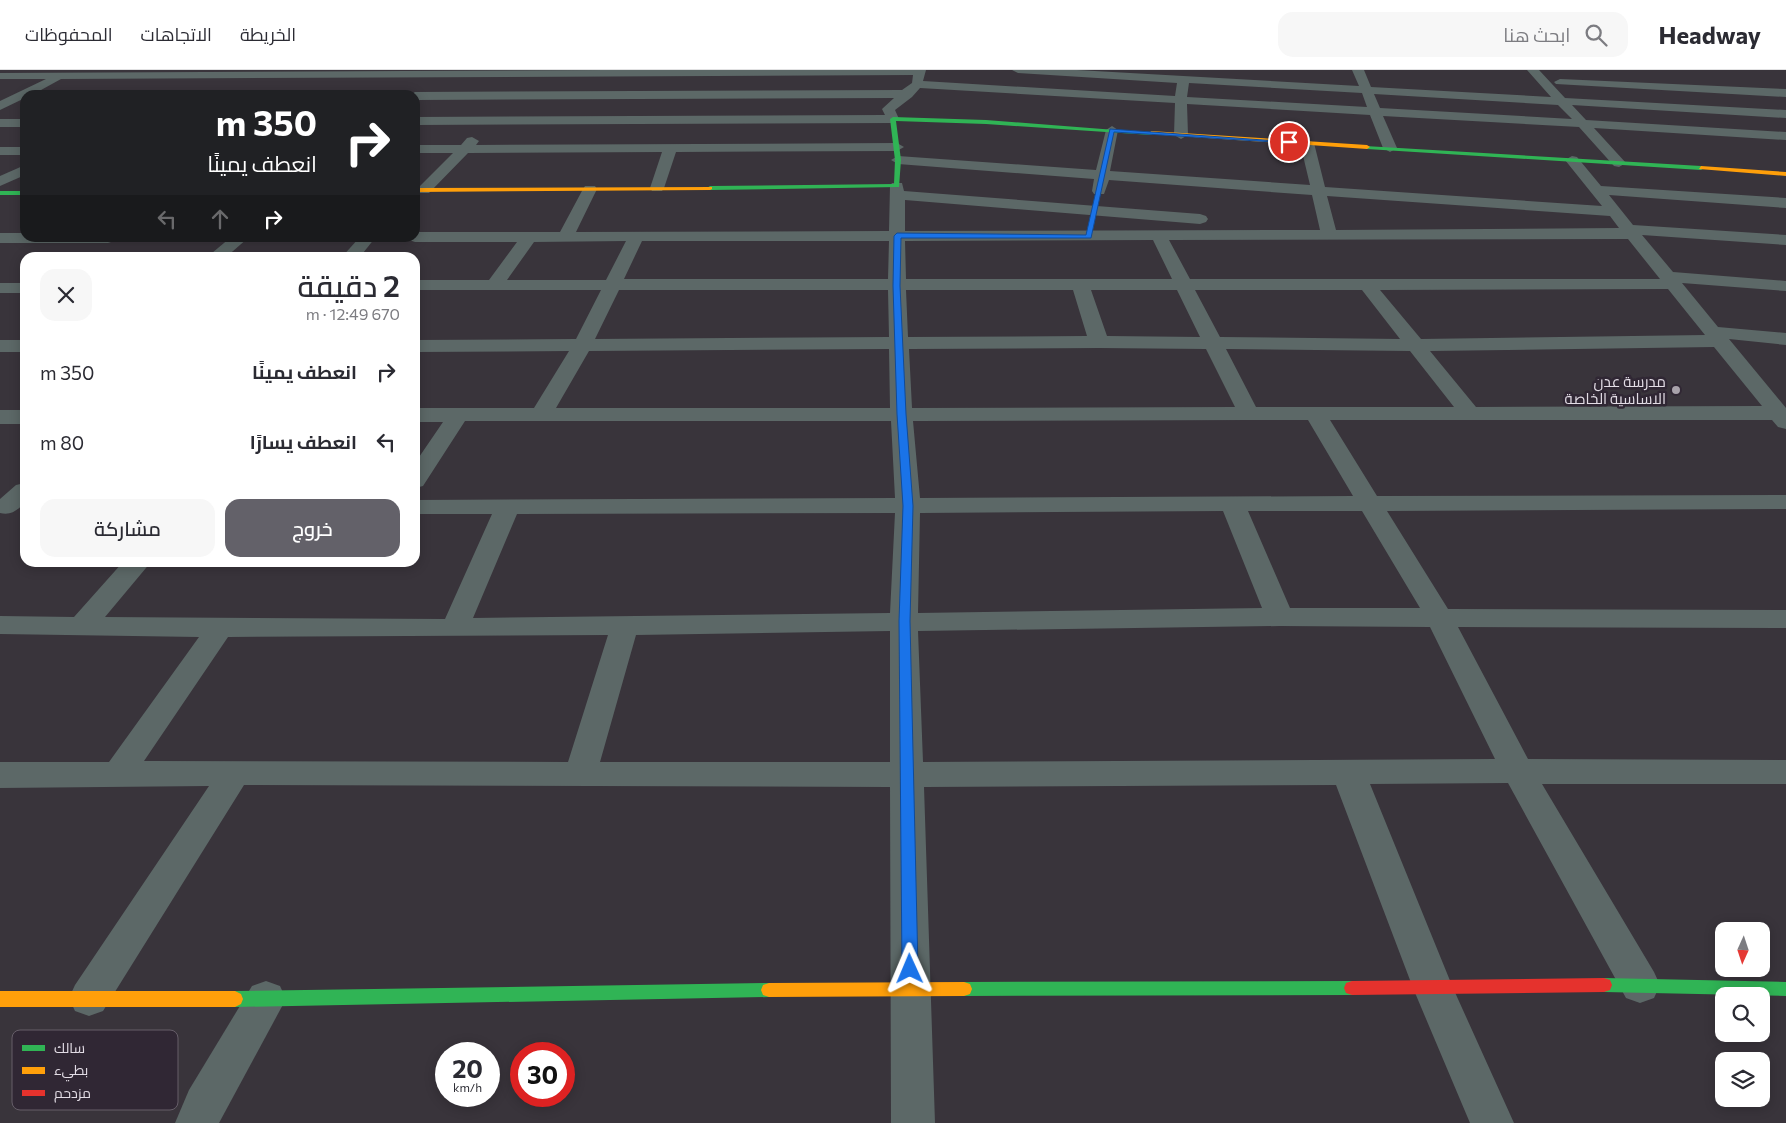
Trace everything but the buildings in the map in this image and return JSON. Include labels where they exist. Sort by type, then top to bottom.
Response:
[{"type":"main road","points":[[420,190],[657,188],[898,172],[893,119],[1112,130],[1786,174]]},
{"type":"main road","points":[[0,193],[20,193]]},
{"type":"main road","points":[[0,999],[266,999],[910,988],[1076,990],[1640,985],[1786,989]]},
{"type":"street","points":[[36,90],[77,70]]},
{"type":"street","points":[[1018,70],[1184,75],[1365,90],[1786,114]]},
{"type":"street","points":[[1352,70],[1361,70],[1365,90],[1390,148]]},
{"type":"street","points":[[0,76],[202,72],[642,71],[706,73],[906,71],[919,75],[1181,100],[1786,136]]},
{"type":"street","points":[[891,94],[906,71]]},
{"type":"street","points":[[175,87],[202,72]]},
{"type":"street","points":[[299,85],[318,72]]},
{"type":"street","points":[[420,190],[464,149],[537,72]]},
{"type":"street","points":[[698,95],[706,73]]},
{"type":"street","points":[[420,149],[670,148],[756,133],[893,119],[888,109],[908,94],[919,75]]},
{"type":"street","points":[[1181,135],[1181,100],[1184,75]]},
{"type":"street","points":[[1529,75],[1543,81],[1786,93]]},
{"type":"street","points":[[1720,76],[1786,127]]},
{"type":"street","points":[[1543,81],[1619,163]]},
{"type":"street","points":[[1501,85],[1510,98]]},
{"type":"street","points":[[1306,86],[1312,108]]},
{"type":"street","points":[[420,96],[908,94]]},
{"type":"street","points":[[721,119],[730,95]]},
{"type":"street","points":[[654,119],[668,96]]},
{"type":"street","points":[[0,97],[20,97]]},
{"type":"street","points":[[0,106],[20,98]]},
{"type":"street","points":[[1698,109],[1726,132]]},
{"type":"street","points":[[420,121],[721,119],[756,133],[898,172],[1094,212],[1328,231]]},
{"type":"street","points":[[596,148],[612,120]]},
{"type":"street","points":[[0,123],[20,123]]},
{"type":"street","points":[[1089,237],[1112,130]]},
{"type":"street","points":[[1307,143],[1328,231]]},
{"type":"street","points":[[657,188],[670,148]]},
{"type":"street","points":[[0,151],[20,151]]},
{"type":"street","points":[[1572,160],[1629,232],[1780,409]]},
{"type":"street","points":[[0,182],[20,172]]},
{"type":"street","points":[[898,172],[1104,174],[1614,212]]},
{"type":"street","points":[[898,172],[897,286],[908,506],[904,621],[913,1123]]},
{"type":"street","points":[[565,237],[590,189]]},
{"type":"street","points":[[1597,190],[1786,203]]},
{"type":"street","points":[[0,232],[17,222]]},
{"type":"street","points":[[420,237],[1089,237],[1328,231],[1629,232],[1786,240]]},
{"type":"street","points":[[541,415],[583,344],[636,236]]},
{"type":"street","points":[[1159,236],[1249,414]]},
{"type":"street","points":[[495,284],[529,237]]},
{"type":"street","points":[[0,238],[20,238]]},
{"type":"street","points":[[222,252],[235,242]]},
{"type":"street","points":[[354,252],[363,242]]},
{"type":"street","points":[[420,285],[1368,286],[1671,281],[1786,286]]},
{"type":"street","points":[[1080,285],[1099,342]]},
{"type":"street","points":[[1368,286],[1470,413]]},
{"type":"street","points":[[0,288],[20,288]]},
{"type":"street","points":[[422,346],[1099,342],[1416,345],[1716,336],[1786,339]]},
{"type":"street","points":[[0,346],[20,346]]},
{"type":"street","points":[[420,415],[1314,414],[1780,409]]},
{"type":"street","points":[[420,473],[459,414]]},
{"type":"street","points":[[1314,414],[1439,617],[1518,771],[1640,985]]},
{"type":"street","points":[[10,507],[20,496]]},
{"type":"street","points":[[420,508],[1233,506],[1368,502],[1786,502]]},
{"type":"street","points":[[1233,506],[1280,617]]},
{"type":"street","points":[[455,628],[508,507]]},
{"type":"street","points":[[83,625],[134,567]]},
{"type":"street","points":[[0,625],[220,628],[455,628],[1280,617],[1786,620]]},
{"type":"street","points":[[580,774],[625,625]]},
{"type":"street","points":[[117,775],[220,628]]},
{"type":"street","points":[[0,775],[235,773],[908,776],[1518,771],[1786,772]]},
{"type":"street","points":[[1348,772],[1433,988],[1492,1123]]},
{"type":"street","points":[[89,998],[235,773]]},
{"type":"street","points":[[197,1123],[204,1105],[266,999]]},
{"type":"traffic: fast","points":[[710,188],[897,186],[898,160],[893,119],[986,122],[1151,133]]},
{"type":"traffic: fast","points":[[1367,147],[1701,168]]},
{"type":"traffic: fast","points":[[0,193],[20,193]]},
{"type":"traffic: fast","points":[[1604,985],[1786,989]]},
{"type":"traffic: fast","points":[[964,989],[1352,988]]},
{"type":"traffic: fast","points":[[235,999],[769,990]]},
{"type":"traffic: slow","points":[[1151,133],[1367,147]]},
{"type":"traffic: slow","points":[[1701,168],[1786,174]]},
{"type":"traffic: slow","points":[[420,190],[710,188]]},
{"type":"traffic: slow","points":[[769,990],[964,989]]},
{"type":"traffic: slow","points":[[0,999],[235,999]]},
{"type":"traffic: jam","points":[[1352,988],[1604,985]]},
{"type":"place","name":"مدرسة عدن الاساسية الخاصة","points":[[1676,390]]},
{"type":"route","points":[[910,969],[904,621],[908,506],[902,414],[897,236],[1089,237],[1112,130],[1289,142]]}]
